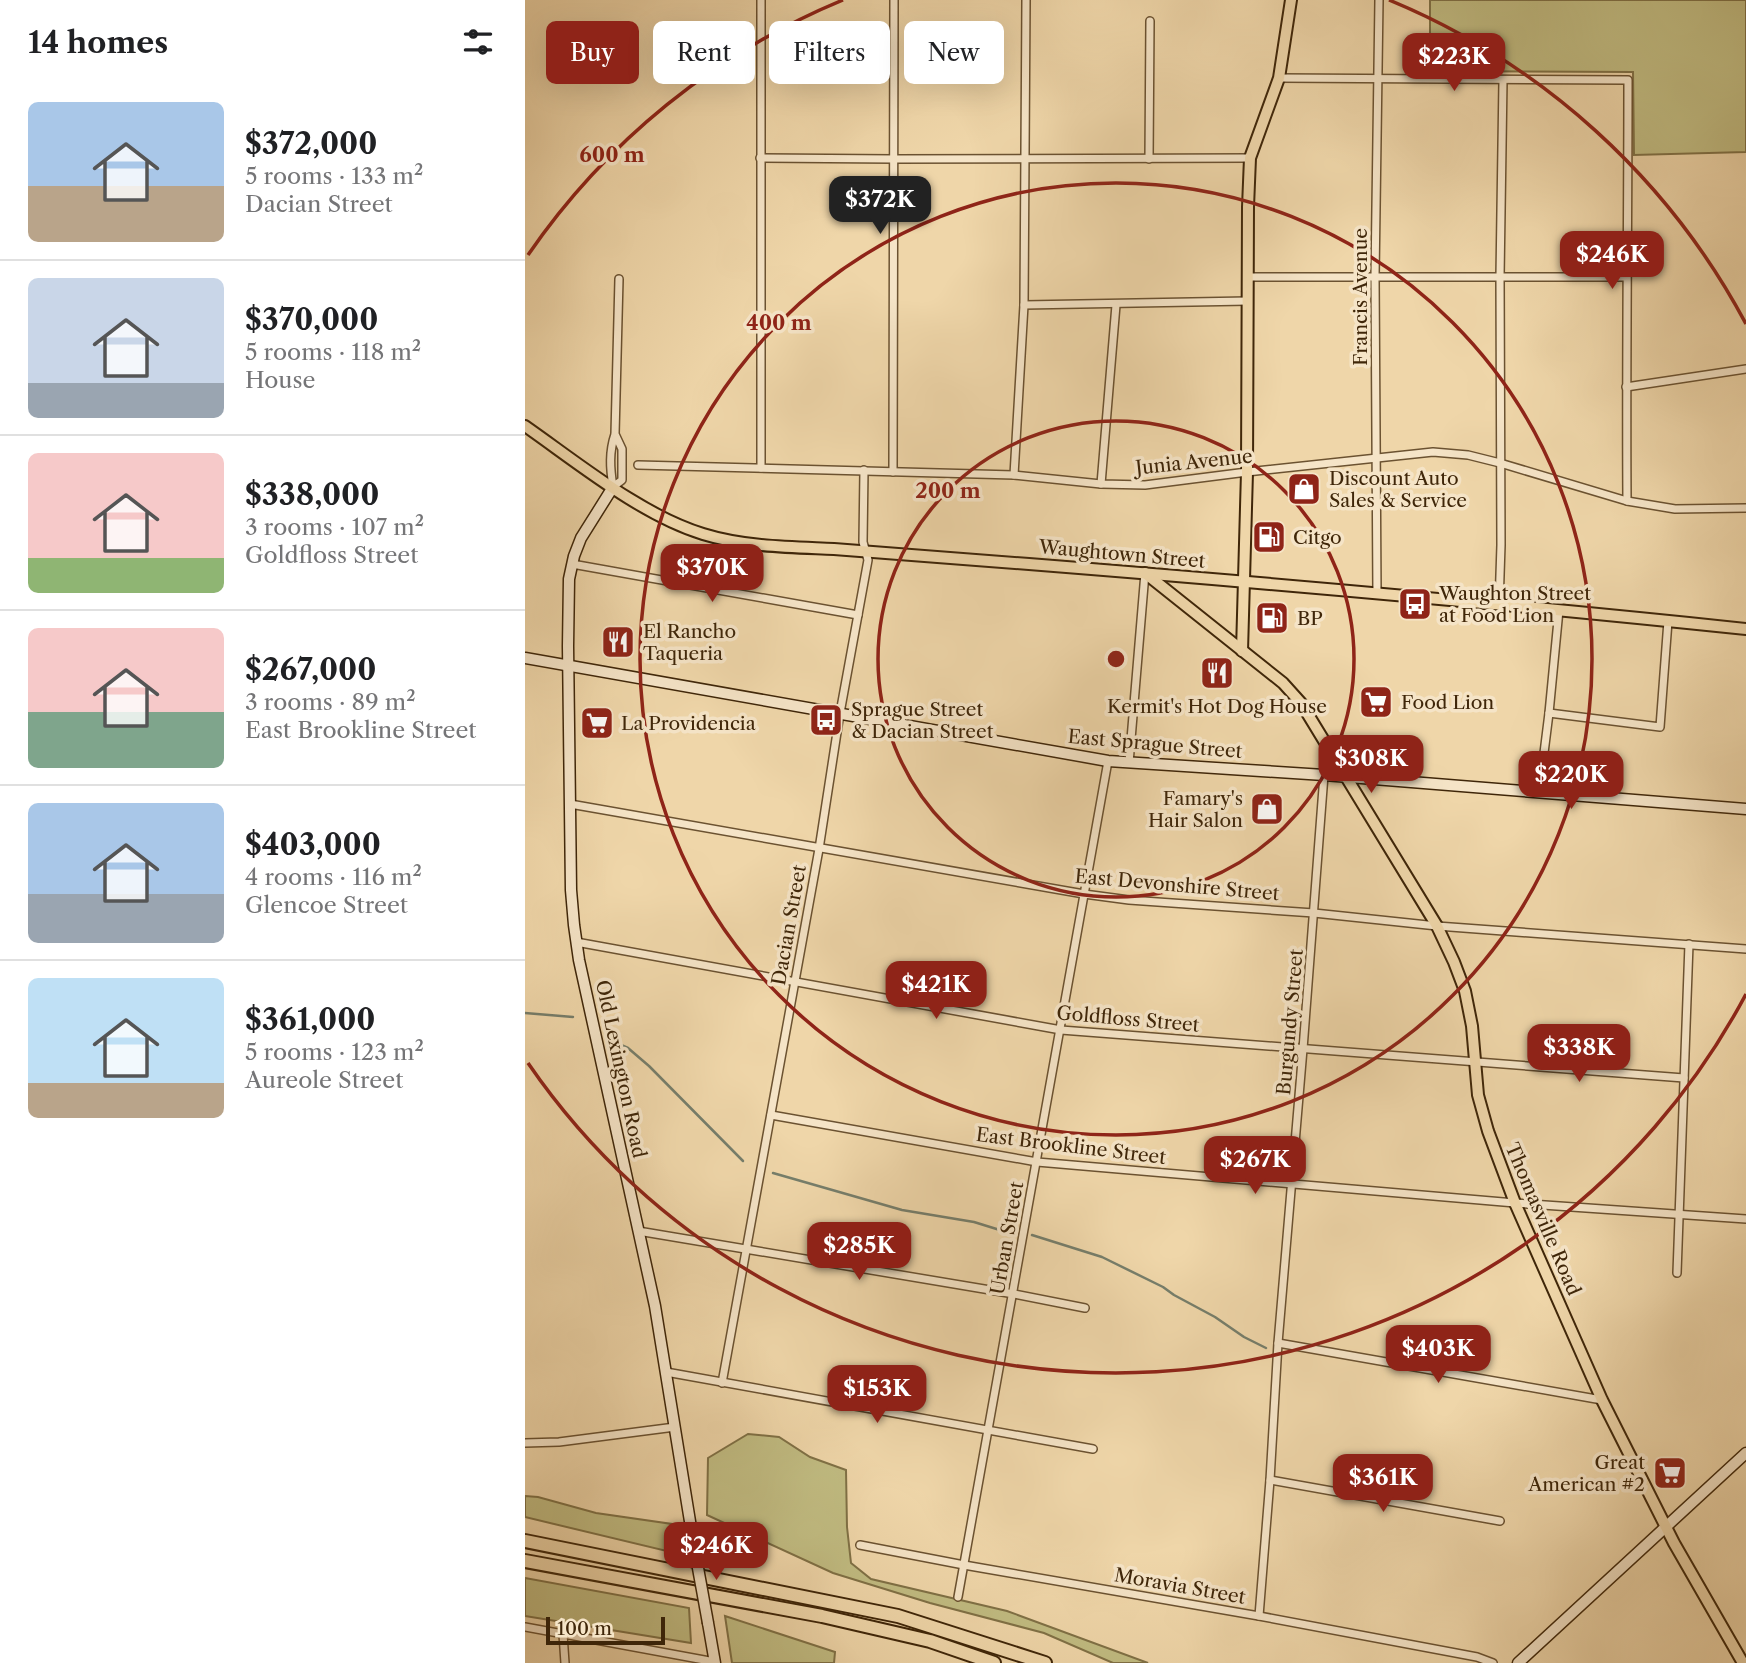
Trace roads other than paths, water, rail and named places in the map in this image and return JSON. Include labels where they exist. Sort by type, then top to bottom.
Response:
[{"type":"highway","points":[[525,1540],[898,1616],[1045,1663]]},
{"type":"highway","points":[[525,1561],[821,1616],[930,1641],[994,1663]]},
{"type":"highway","points":[[930,1641],[975,1663]]},
{"type":"main road","points":[[1242,651],[1250,158],[1279,78],[1291,0]]},
{"type":"main road","name":"Waughtown Street","points":[[525,426],[613,487],[670,521],[716,538],[754,544],[1244,581],[1746,629]]},
{"type":"main road","name":"Old Lexington Road","points":[[613,487],[585,529],[577,547],[569,587],[572,899],[576,942],[655,1306],[715,1663]]},
{"type":"main road","name":"Thomasville Road","points":[[1145,573],[1283,683],[1301,702],[1437,926],[1465,992],[1472,1026],[1478,1095],[1515,1203],[1602,1399],[1666,1527],[1743,1663]]},
{"type":"main road","name":"East Sprague Street","points":[[525,658],[1108,761],[1324,775],[1746,809]]},
{"type":"main road","points":[[1518,1663],[1746,1453]]},
{"type":"street","points":[[761,0],[761,468]]},
{"type":"street","points":[[893,471],[894,0]]},
{"type":"street","points":[[1014,475],[1024,305],[1026,0]]},
{"type":"street","name":"Francis Avenue","points":[[1377,594],[1375,277],[1379,0]]},
{"type":"street","points":[[1149,159],[1150,21]]},
{"type":"street","points":[[1279,78],[1628,80],[1627,501]]},
{"type":"street","points":[[1499,605],[1503,80]]},
{"type":"street","points":[[761,158],[1250,158]]},
{"type":"street","points":[[1248,277],[1626,277]]},
{"type":"street","name":"Old Lexington Road","points":[[613,487],[610,449],[615,434],[619,279]]},
{"type":"street","points":[[1024,305],[1248,301]]},
{"type":"street","points":[[1101,484],[1116,305]]},
{"type":"street","points":[[1626,387],[1746,369]]},
{"type":"street","name":"Old Lexington Road","points":[[613,487],[622,480],[622,449],[615,434]]},
{"type":"street","name":"Junia Avenue","points":[[638,465],[1014,475],[1101,484],[1145,485],[1433,452],[1468,455],[1500,463],[1627,501],[1675,509],[1746,508]]},
{"type":"street","name":"Dacian Street","points":[[722,1383],[819,849],[868,560],[863,542],[863,470]]},
{"type":"street","points":[[572,564],[858,615]]},
{"type":"street","points":[[1129,763],[1145,573]]},
{"type":"street","points":[[1539,793],[1559,610]]},
{"type":"street","points":[[1549,713],[1660,727],[1668,621]]},
{"type":"street","name":"Urban Street","points":[[958,1597],[1108,761]]},
{"type":"street","name":"Burgundy Street","points":[[1259,1616],[1324,775]]},
{"type":"street","name":"East Devonshire Street","points":[[570,804],[819,849],[1129,900],[1746,949]]},
{"type":"street","name":"Goldfloss Street","points":[[576,942],[1061,1030],[1684,1078]]},
{"type":"street","points":[[1677,1273],[1689,944]]},
{"type":"street","name":"East Brookline Street","points":[[771,1115],[1037,1162],[1515,1203],[1746,1219]]},
{"type":"street","points":[[638,1231],[1085,1308]]},
{"type":"street","points":[[1278,1343],[1602,1399]]},
{"type":"street","points":[[666,1372],[1093,1449]]},
{"type":"street","points":[[525,1443],[559,1442],[675,1427]]},
{"type":"street","points":[[1270,1480],[1500,1521]]},
{"type":"street","name":"Moravia Street","points":[[860,1545],[1259,1616],[1477,1657],[1493,1663]]},
{"type":"street","points":[[525,1627],[715,1663]]},
{"type":"street","points":[[563,1634],[565,1663]]},
{"type":"waterway","points":[[525,1013],[573,1017]]},
{"type":"waterway","points":[[612,1041],[628,1048],[649,1066],[743,1161]]},
{"type":"waterway","points":[[773,1173],[902,1210],[1009,1231]]},
{"type":"waterway","points":[[1032,1235],[1102,1257],[1163,1287],[1266,1348]]},
{"type":"place","name":"Discount Auto Sales & Service","points":[[1304,489]]},
{"type":"place","name":"Citgo","points":[[1269,537]]},
{"type":"place","name":"Waughton Street at Food Lion","points":[[1415,604]]},
{"type":"place","name":"BP","points":[[1272,618]]},
{"type":"place","name":"El Rancho Taqueria","points":[[618,642]]},
{"type":"place","name":"Kermit's Hot Dog House","points":[[1217,673]]},
{"type":"place","name":"Food Lion","points":[[1376,702]]},
{"type":"place","name":"Sprague Street & Dacian Street","points":[[826,720]]},
{"type":"place","name":"La Providencia","points":[[597,723]]},
{"type":"place","name":"Famary's Hair Salon","points":[[1267,809]]},
{"type":"place","name":"Great American #2","points":[[1670,1473]]}]
